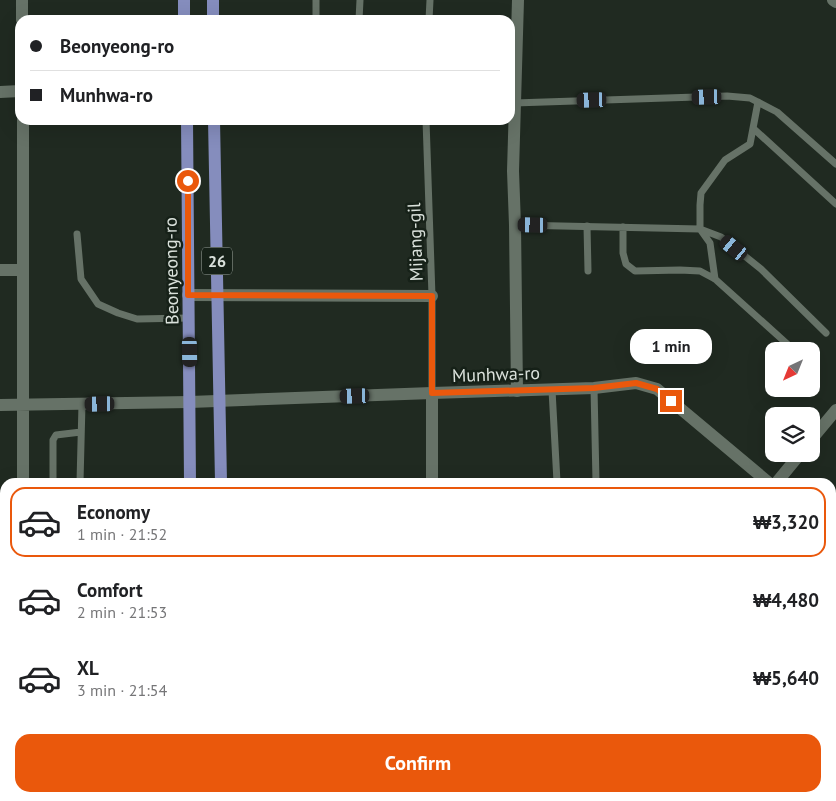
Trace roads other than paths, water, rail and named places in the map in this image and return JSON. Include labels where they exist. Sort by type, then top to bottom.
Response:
[{"type":"main road","points":[[184,0],[184,15]]},
{"type":"main road","points":[[213,0],[213,15]]},
{"type":"main road","name":"Beonyeong-ro","points":[[187,125],[190,478]]},
{"type":"main road","name":"26","points":[[214,125],[221,401],[221,478]]},
{"type":"street","points":[[22,0],[22,15]]},
{"type":"street","points":[[515,77],[518,0]]},
{"type":"street","points":[[0,92],[15,91]]},
{"type":"street","points":[[22,125],[24,270],[23,478]]},
{"type":"street","points":[[514,125],[517,391]]},
{"type":"street","points":[[0,270],[24,270]]},
{"type":"street","points":[[188,295],[432,296]]},
{"type":"street","name":"Munhwa-ro","points":[[0,405],[190,402],[552,390],[636,383],[657,389],[763,478]]},
{"type":"street","points":[[432,393],[432,478]]},
{"type":"street","points":[[820,429],[836,410]]},
{"type":"street","points":[[780,478],[793,462]]},
{"type":"lane","points":[[316,0],[316,15]]},
{"type":"lane","points":[[359,15],[360,0]]},
{"type":"lane","points":[[429,15],[430,0]]},
{"type":"lane","points":[[515,103],[726,96],[750,98],[777,112],[836,164]]},
{"type":"lane","points":[[716,279],[710,244],[700,229],[702,193],[725,160],[750,144],[758,102]]},
{"type":"lane","name":"Mijang-gil","points":[[426,125],[432,296],[432,393]]},
{"type":"lane","points":[[754,129],[836,204]]},
{"type":"lane","points":[[515,225],[700,229],[721,237],[761,269],[826,333]]},
{"type":"lane","points":[[587,226],[588,272]]},
{"type":"lane","points":[[623,227],[623,253],[626,264],[635,271],[700,271],[716,279],[784,342]]},
{"type":"lane","points":[[77,234],[81,279],[98,304],[137,319],[189,318]]},
{"type":"lane","points":[[594,388],[596,478]]},
{"type":"lane","points":[[552,390],[557,478]]},
{"type":"lane","points":[[80,478],[82,404]]},
{"type":"lane","points":[[53,478],[54,440],[56,435],[81,432]]}]
